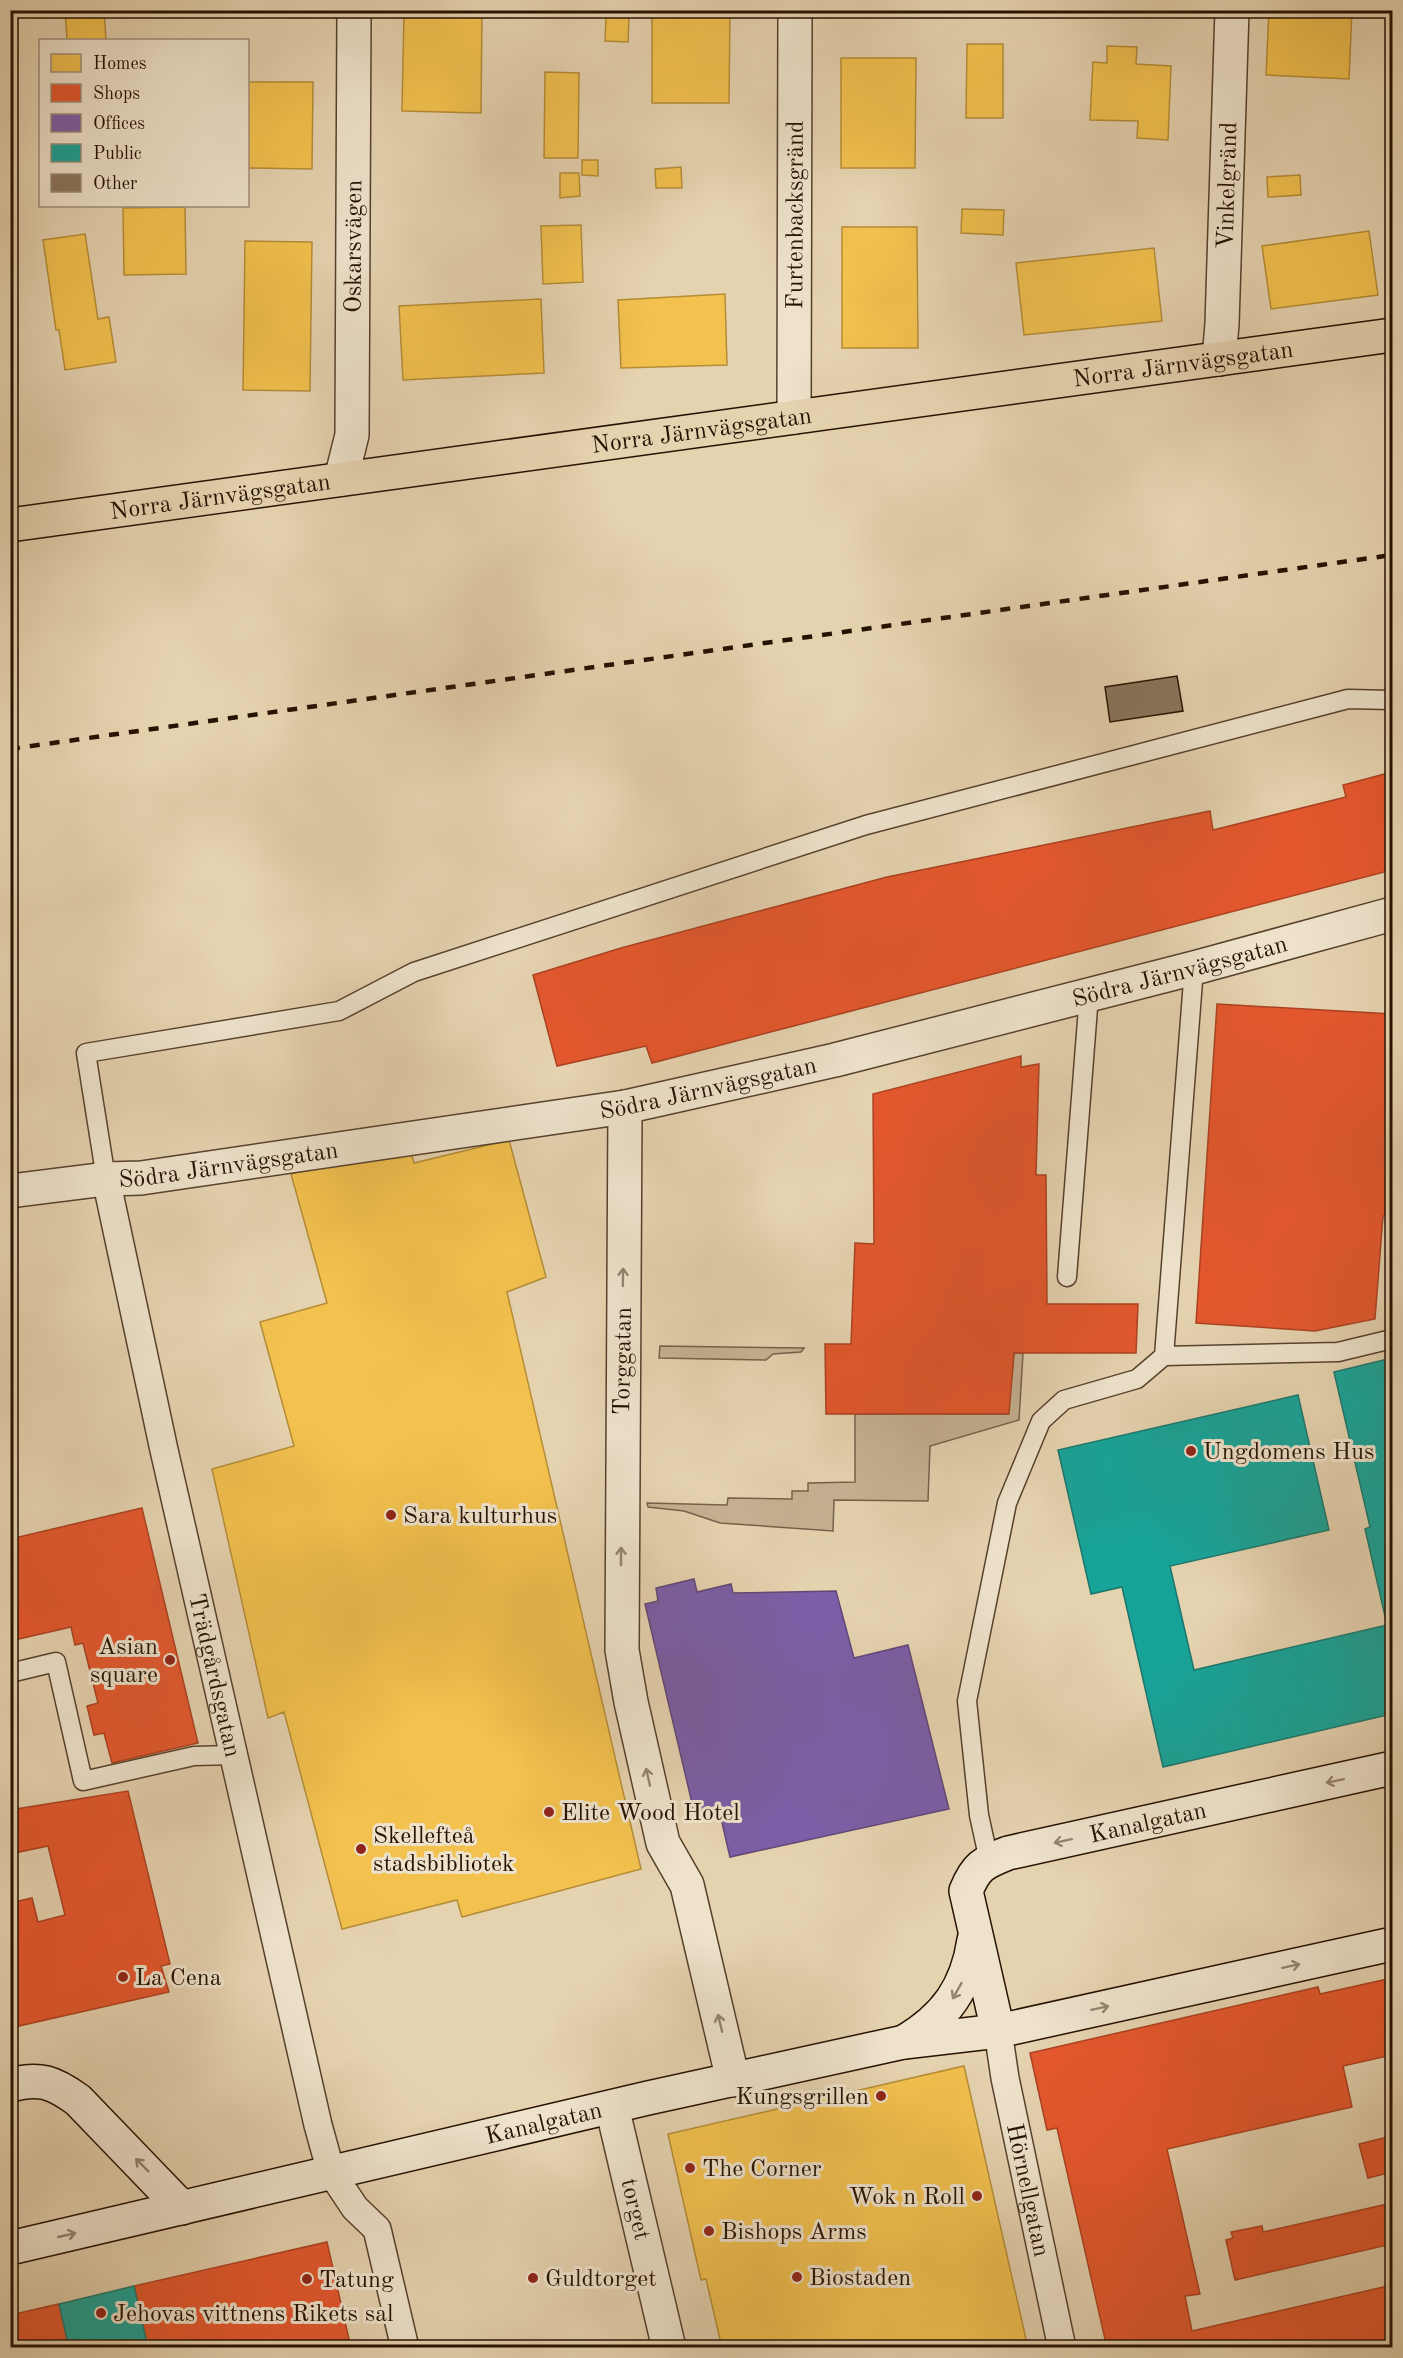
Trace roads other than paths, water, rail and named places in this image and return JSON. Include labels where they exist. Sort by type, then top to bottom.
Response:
[{"type":"main road","name":"Norra Järnvägsgatan","points":[[10,525],[1392,335]]},
{"type":"street","name":"Oskarsvägen","points":[[341,479],[352,435],[354,10]]},
{"type":"street","name":"Furtenbacksgränd","points":[[794,417],[795,10]]},
{"type":"street","name":"Vinkelgränd","points":[[1219,359],[1232,10]]},
{"type":"street","name":"Södra Järnvägsgatan","points":[[10,1191],[106,1179],[141,1178],[626,1107],[824,1062],[1194,968],[1392,914]]},
{"type":"street","name":"Torggatan","points":[[626,1107],[622,1650],[630,1702],[663,1843],[687,1886],[733,2080]]},
{"type":"street","name":"Trädgårdsgatan","points":[[106,1179],[161,1438],[315,2113],[331,2172],[355,2208],[376,2229],[405,2348]]},
{"type":"street","name":"Kanalgatan","points":[[998,2031],[974,1936],[966,1891],[973,1873],[989,1861],[1008,1853],[1392,1768]]},
{"type":"street","name":"Kanalgatan","points":[[904,2042],[925,2029],[950,2005],[971,1959],[974,1936]]},
{"type":"street","name":"Kanalgatan","points":[[10,2248],[612,2107],[904,2042],[998,2031],[1392,1944]]},
{"type":"street","name":"Hörnellgatan","points":[[998,2031],[1005,2078],[1062,2348]]},
{"type":"street","points":[[10,2085],[26,2081],[45,2081],[78,2100],[182,2208]]},
{"type":"street","name":"torget","points":[[612,2107],[669,2348]]},
{"type":"lane","points":[[106,1179],[86,1053],[339,1011],[414,972],[866,825],[1348,699],[1392,700]]},
{"type":"lane","points":[[1164,1356],[1194,968]]},
{"type":"lane","points":[[1067,1277],[1089,995]]},
{"type":"lane","points":[[989,1861],[979,1815],[967,1701],[1006,1503],[1041,1421],[1064,1400],[1137,1379],[1164,1356],[1338,1352],[1392,1339]]},
{"type":"lane","points":[[10,1673],[56,1662],[83,1781],[194,1756],[234,1755]]},
{"type":"railway","points":[[10,749],[1392,555]]},
{"type":"place","name":"Ungdomens Hus","points":[[1191,1451]]},
{"type":"place","name":"Sara kulturhus","points":[[391,1515]]},
{"type":"place","name":"Asian square","points":[[170,1660]]},
{"type":"place","name":"Elite Wood Hotel","points":[[549,1812]]},
{"type":"place","name":"Skellefteå stadsbibliotek","points":[[361,1849]]},
{"type":"place","name":"La Cena","points":[[123,1977]]},
{"type":"place","name":"Kungsgrillen","points":[[881,2096]]},
{"type":"place","name":"The Corner","points":[[690,2168]]},
{"type":"place","name":"Wok n Roll","points":[[977,2196]]},
{"type":"place","name":"Bishops Arms","points":[[709,2231]]},
{"type":"place","name":"Biostaden","points":[[797,2277]]},
{"type":"place","name":"Guldtorget","points":[[533,2278]]},
{"type":"place","name":"Tatung","points":[[307,2279]]},
{"type":"place","name":"Jehovas vittnens Rikets sal","points":[[101,2313]]}]
